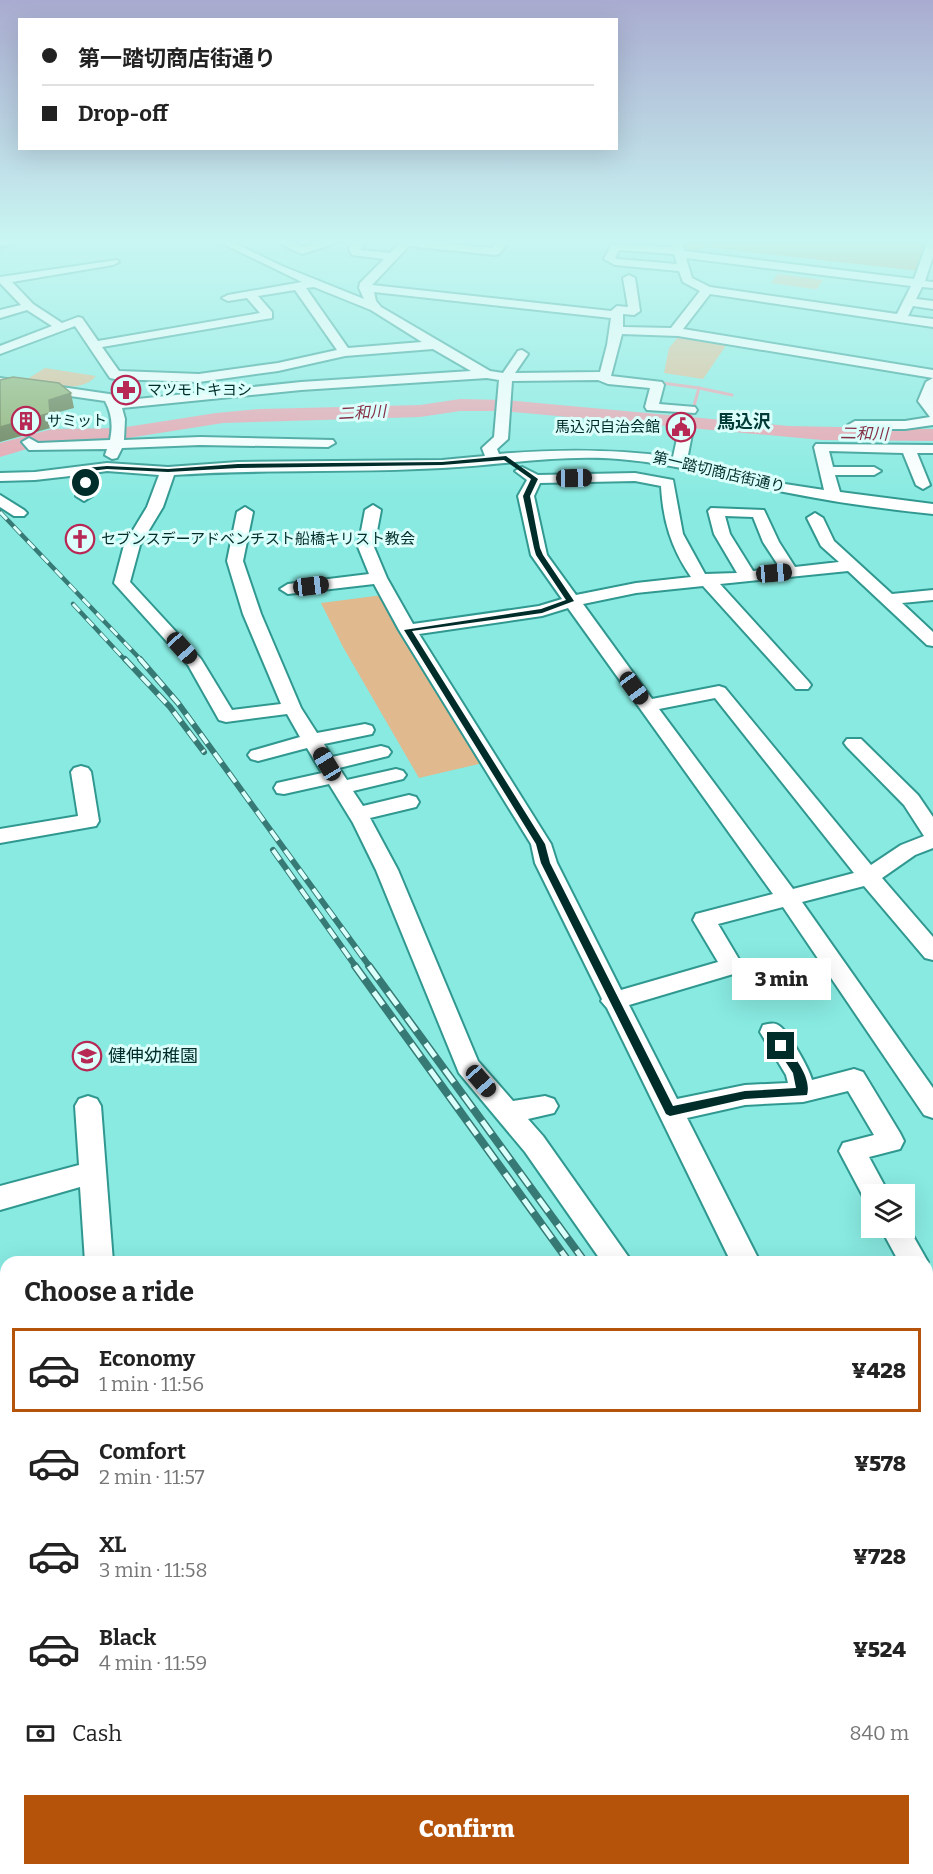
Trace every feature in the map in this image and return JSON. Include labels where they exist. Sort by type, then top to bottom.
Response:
[{"type":"street","points":[[0,350],[60,327]]},
{"type":"street","points":[[82,327],[115,375],[199,378],[278,368],[345,352],[435,345]]},
{"type":"street","points":[[94,345],[196,327]]},
{"type":"street","points":[[328,327],[345,352]]},
{"type":"street","points":[[406,327],[488,374]]},
{"type":"street","points":[[675,327],[678,332]]},
{"type":"street","points":[[601,376],[605,375],[612,355],[617,330],[678,332],[933,374]]},
{"type":"street","points":[[522,354],[506,377],[501,439],[489,448],[500,458],[535,479],[635,477],[668,483],[670,523],[680,547],[704,580],[802,685]]},
{"type":"street","points":[[0,382],[109,400],[488,374],[506,377],[601,376],[608,380],[657,386],[652,407],[690,410]]},
{"type":"street","points":[[932,387],[925,401],[933,414]]},
{"type":"street","points":[[107,467],[119,436],[109,400]]},
{"type":"street","points":[[855,425],[933,421]]},
{"type":"street","points":[[679,462],[685,434]]},
{"type":"street","points":[[29,442],[34,447],[119,436],[328,443]]},
{"type":"street","points":[[833,495],[821,447],[933,448]]},
{"type":"street","points":[[908,448],[928,485]]},
{"type":"street","name":"第一踏切商店街通り","points":[[0,477],[35,476],[107,467],[168,471],[238,466],[442,464],[549,454],[626,455],[737,470],[833,495],[933,509]]},
{"type":"street","points":[[84,496],[87,469]]},
{"type":"street","points":[[168,471],[155,507],[132,545],[122,583],[195,663],[226,716],[292,708]]},
{"type":"street","points":[[828,471],[874,471]]},
{"type":"street","points":[[0,488],[35,476]]},
{"type":"street","points":[[535,479],[526,496],[539,555],[788,898],[933,1108]]},
{"type":"street","points":[[903,484],[928,485]]},
{"type":"street","points":[[0,500],[19,513]]},
{"type":"street","points":[[879,503],[882,508],[933,524]]},
{"type":"street","points":[[373,510],[366,547],[379,578],[408,630],[541,844],[546,863],[743,1256]]},
{"type":"street","points":[[747,576],[722,534],[716,511],[759,513],[771,542],[790,572]]},
{"type":"street","points":[[245,512],[235,561],[252,614],[292,708],[357,814],[387,870],[468,1066],[534,1144],[614,1256]]},
{"type":"street","points":[[815,518],[827,543],[933,641]]},
{"type":"street","points":[[408,630],[542,611],[571,601],[636,588],[852,566]]},
{"type":"street","points":[[288,589],[379,578]]},
{"type":"street","points":[[888,599],[933,595]]},
{"type":"street","points":[[647,706],[719,692],[933,952]]},
{"type":"street","points":[[258,755],[312,740],[365,730]]},
{"type":"street","points":[[854,743],[911,800],[933,833]]},
{"type":"street","points":[[334,776],[381,752]]},
{"type":"street","points":[[0,836],[89,821],[81,772]]},
{"type":"street","points":[[284,788],[334,776],[396,775]]},
{"type":"street","points":[[357,814],[409,802]]},
{"type":"street","points":[[614,1001],[732,966],[704,920],[869,877],[908,850],[933,840]]},
{"type":"street","points":[[772,1032],[798,1072],[803,1092]]},
{"type":"street","points":[[670,1111],[745,1095],[803,1092],[854,1079],[891,1141],[852,1151],[870,1184]]},
{"type":"street","points":[[88,1106],[99,1256]]},
{"type":"street","points":[[507,1112],[545,1106]]},
{"type":"street","points":[[0,1198],[93,1172]]},
{"type":"street","points":[[900,1238],[911,1256]]},
{"type":"shaded area","points":[[679,336],[727,344],[703,379],[664,373],[669,348]]},
{"type":"shaded area","points":[[45,368],[96,376],[89,382],[72,387],[53,386],[26,380]]},
{"type":"shaded area","points":[[383,595],[483,763],[419,778],[343,647],[321,603]]},
{"type":"building","points":[[13,377],[59,383],[71,393],[49,400],[50,413],[0,427],[0,380]]},
{"type":"waterway","points":[[655,382],[699,388]]},
{"type":"waterway","points":[[693,409],[699,388]]},
{"type":"waterway","points":[[699,388],[732,395]]},
{"type":"waterway","name":"二和川","points":[[227,418],[260,415],[420,411],[460,405],[498,406]]},
{"type":"waterway","name":"二和川","points":[[506,406],[784,431]]},
{"type":"waterway","points":[[690,422],[692,412]]},
{"type":"waterway","name":"二和川","points":[[128,432],[216,419]]},
{"type":"waterway","name":"二和川","points":[[794,431],[822,434],[933,435]]},
{"type":"waterway","name":"二和川","points":[[33,441],[52,435],[114,433]]},
{"type":"waterway","name":"二和川","points":[[0,450],[23,443]]},
{"type":"railway","points":[[0,512],[142,661]]},
{"type":"railway","points":[[73,604],[126,661]]},
{"type":"railway","points":[[125,659],[170,707],[204,752]]},
{"type":"railway","points":[[140,659],[178,703],[370,967]]},
{"type":"railway","points":[[273,850],[356,967]]},
{"type":"railway","points":[[355,966],[565,1256]]},
{"type":"railway","points":[[369,966],[581,1256]]},
{"type":"place","name":"マツモトキヨシ","points":[[126,390]]},
{"type":"place","name":"サミット","points":[[26,421]]},
{"type":"place","name":"馬込沢自治会館","points":[[681,427]]},
{"type":"place","name":"セブンスデーアドベンチスト船橋キリスト教会","points":[[80,539]]},
{"type":"place","name":"健伸幼稚園","points":[[87,1056]]},
{"type":"district","name":"馬込沢","points":[[744,422]]},
{"type":"route","points":[[86,483],[87,469],[107,467],[168,471],[238,466],[442,464],[506,458],[535,479],[526,496],[539,555],[571,601],[542,611],[408,630],[541,844],[546,863],[670,1111],[745,1095],[803,1092],[798,1072],[781,1046]]}]
